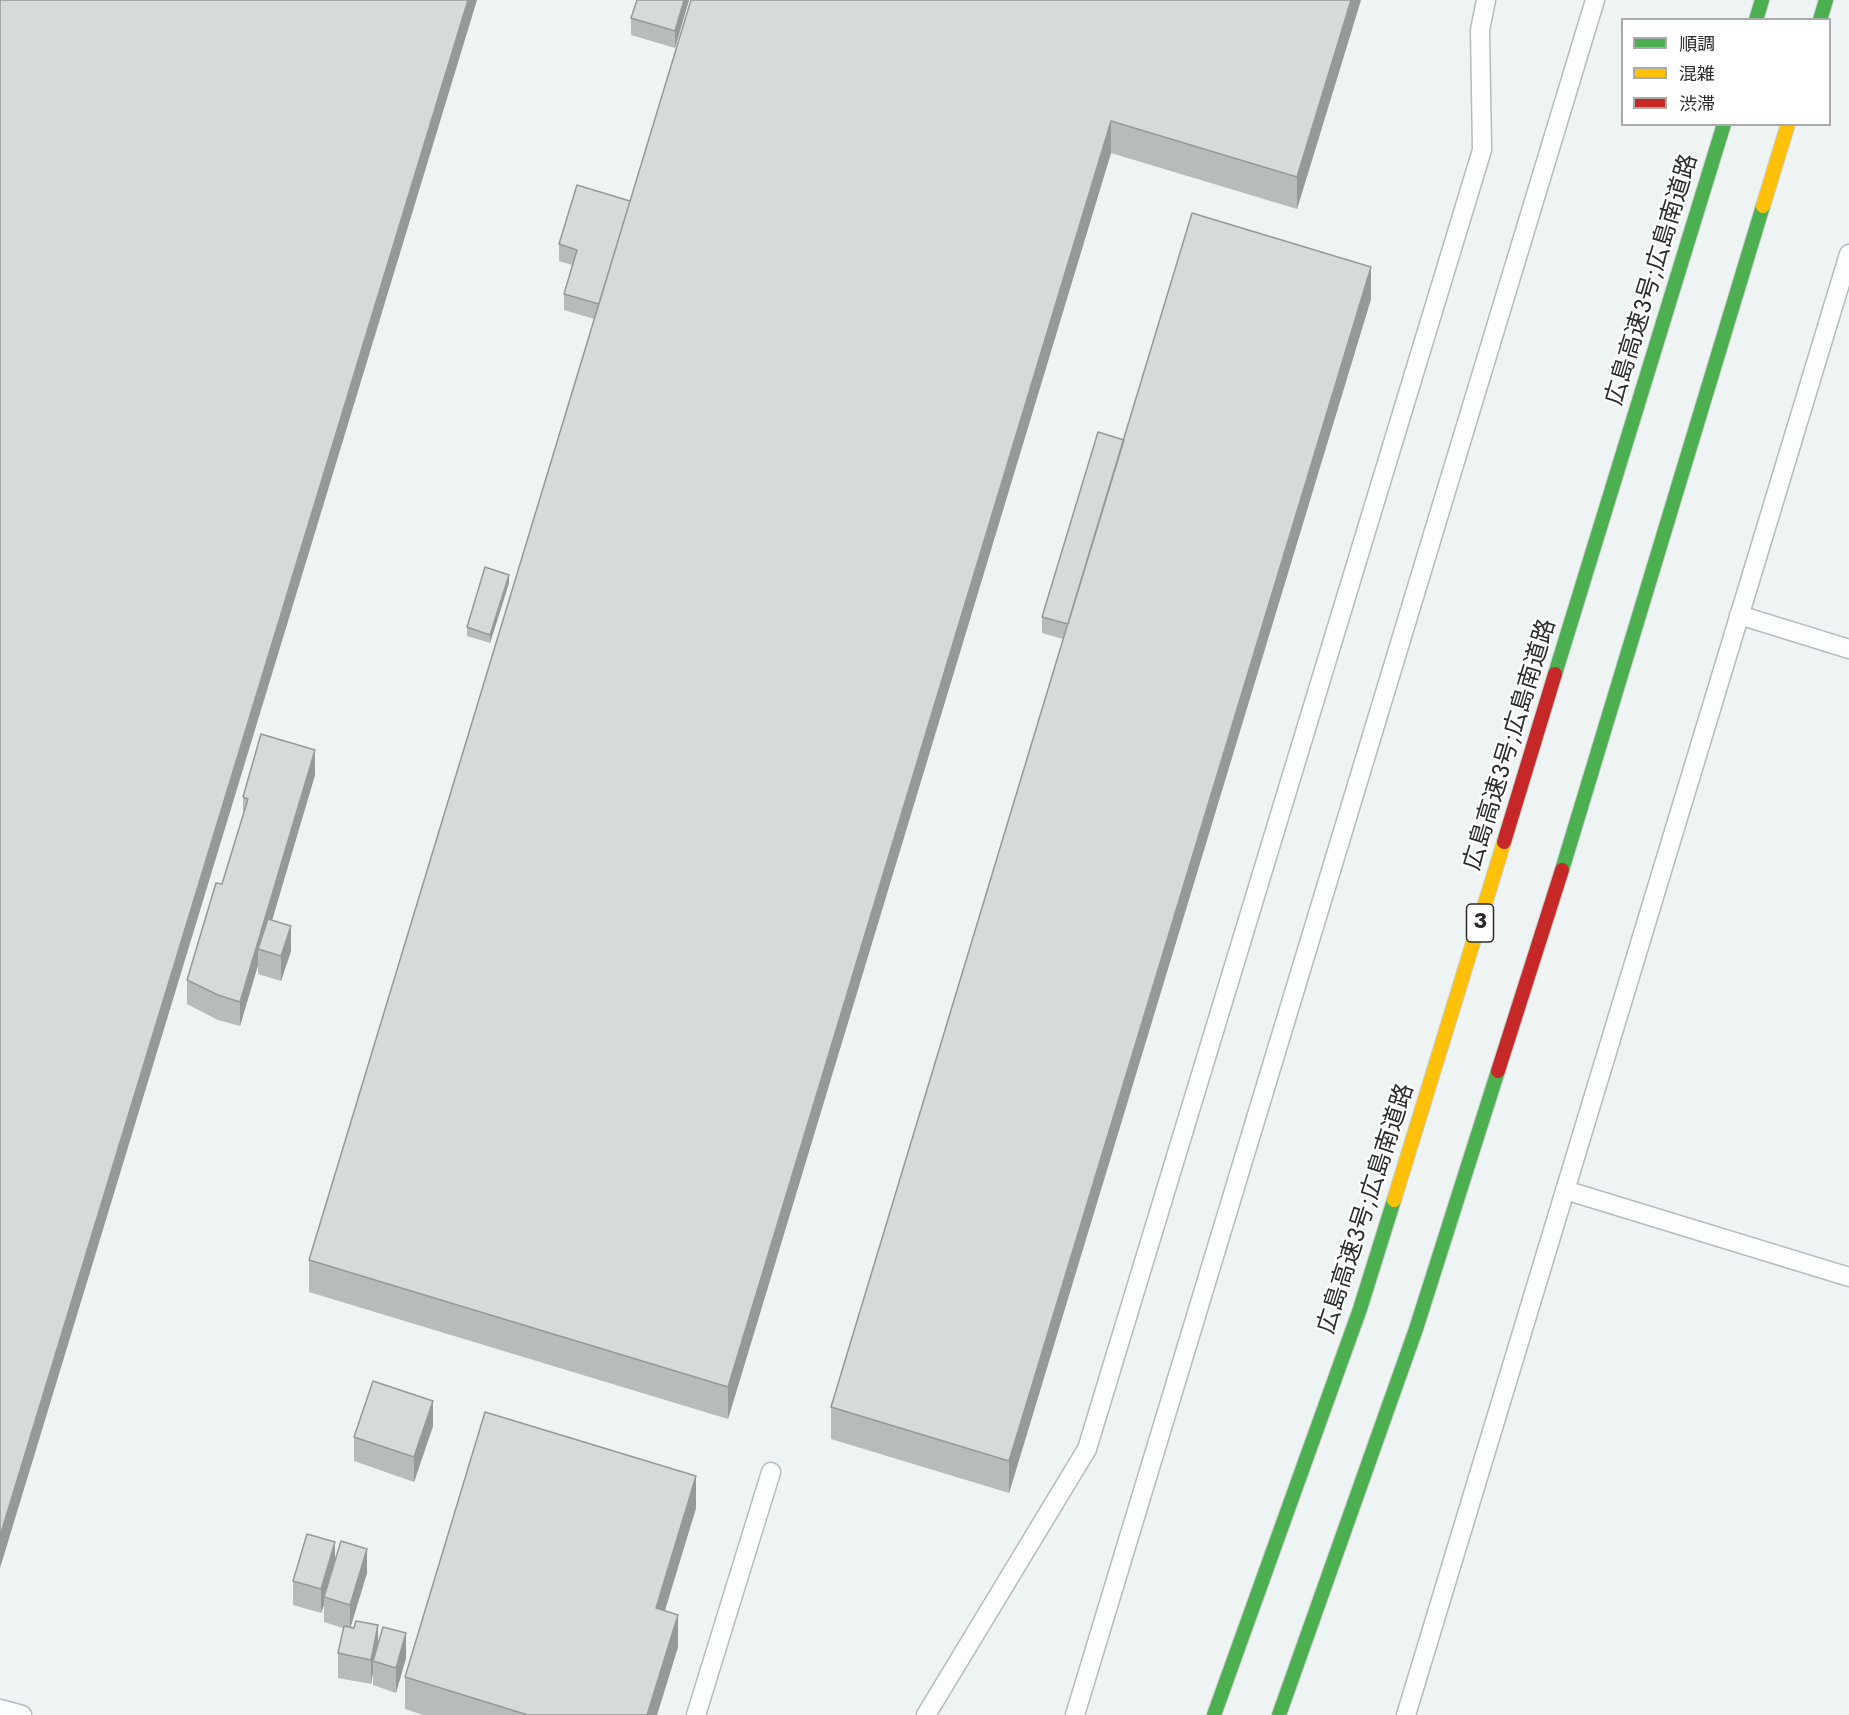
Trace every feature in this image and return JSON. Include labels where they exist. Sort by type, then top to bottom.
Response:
[{"type":"highway","points":[[1757,18],[1762,0]]},
{"type":"highway","points":[[1821,18],[1826,0]]},
{"type":"highway","name":"広島高速3号;広島南道路","points":[[1214,1715],[1360,1309],[1723,126]]},
{"type":"highway","points":[[1279,1715],[1430,1283],[1558,884],[1787,126]]},
{"type":"lane","points":[[926,1715],[1087,1449],[1482,150],[1480,30],[1486,0]]},
{"type":"lane","points":[[1075,1715],[1595,0]]},
{"type":"lane","points":[[1406,1715],[1849,254]]},
{"type":"lane","points":[[1739,615],[1849,649]]},
{"type":"lane","points":[[1565,1190],[1849,1277]]},
{"type":"lane","points":[[696,1715],[771,1472]]},
{"type":"lane","points":[[0,1709],[22,1715]]},
{"type":"building","points":[[0,0],[468,0],[0,1536]]},
{"type":"building","points":[[637,0],[684,0],[675,31],[631,18]]},
{"type":"building","points":[[691,0],[1351,0],[1297,177],[1111,121],[728,1387],[309,1260]]},
{"type":"building","points":[[577,185],[630,201],[599,304],[564,294],[577,250],[559,244]]},
{"type":"building","points":[[1192,213],[1371,267],[1009,1461],[831,1407]]},
{"type":"building","points":[[1098,432],[1124,440],[1068,624],[1042,617]]},
{"type":"building","points":[[485,567],[509,575],[490,635],[467,627]]},
{"type":"building","points":[[261,734],[315,750],[240,1002],[218,995],[187,980],[216,883],[222,884],[248,799],[243,797]]},
{"type":"building","points":[[268,919],[291,926],[281,956],[258,949]]},
{"type":"building","points":[[373,1381],[433,1401],[414,1457],[354,1437]]},
{"type":"building","points":[[485,1412],[696,1476],[656,1608],[678,1615],[647,1715],[528,1715],[405,1677]]},
{"type":"building","points":[[307,1534],[335,1542],[321,1589],[293,1581]]},
{"type":"building","points":[[341,1541],[367,1549],[350,1605],[324,1597]]},
{"type":"building","points":[[356,1621],[378,1625],[371,1660],[338,1653],[344,1626],[354,1628]]},
{"type":"building","points":[[383,1627],[406,1633],[396,1668],[373,1661]]},
{"type":"traffic: fast","points":[[1757,18],[1762,0]]},
{"type":"traffic: fast","points":[[1821,18],[1826,0]]},
{"type":"traffic: fast","points":[[1555,674],[1723,126]]},
{"type":"traffic: fast","points":[[1562,870],[1763,206]]},
{"type":"traffic: fast","points":[[1279,1715],[1416,1329],[1498,1071]]},
{"type":"traffic: fast","points":[[1214,1715],[1360,1309],[1394,1200]]},
{"type":"traffic: slow","points":[[1763,206],[1787,126]]},
{"type":"traffic: slow","points":[[1394,1200],[1504,842]]},
{"type":"traffic: jam","points":[[1504,842],[1555,674]]},
{"type":"traffic: jam","points":[[1498,1071],[1562,870]]}]
